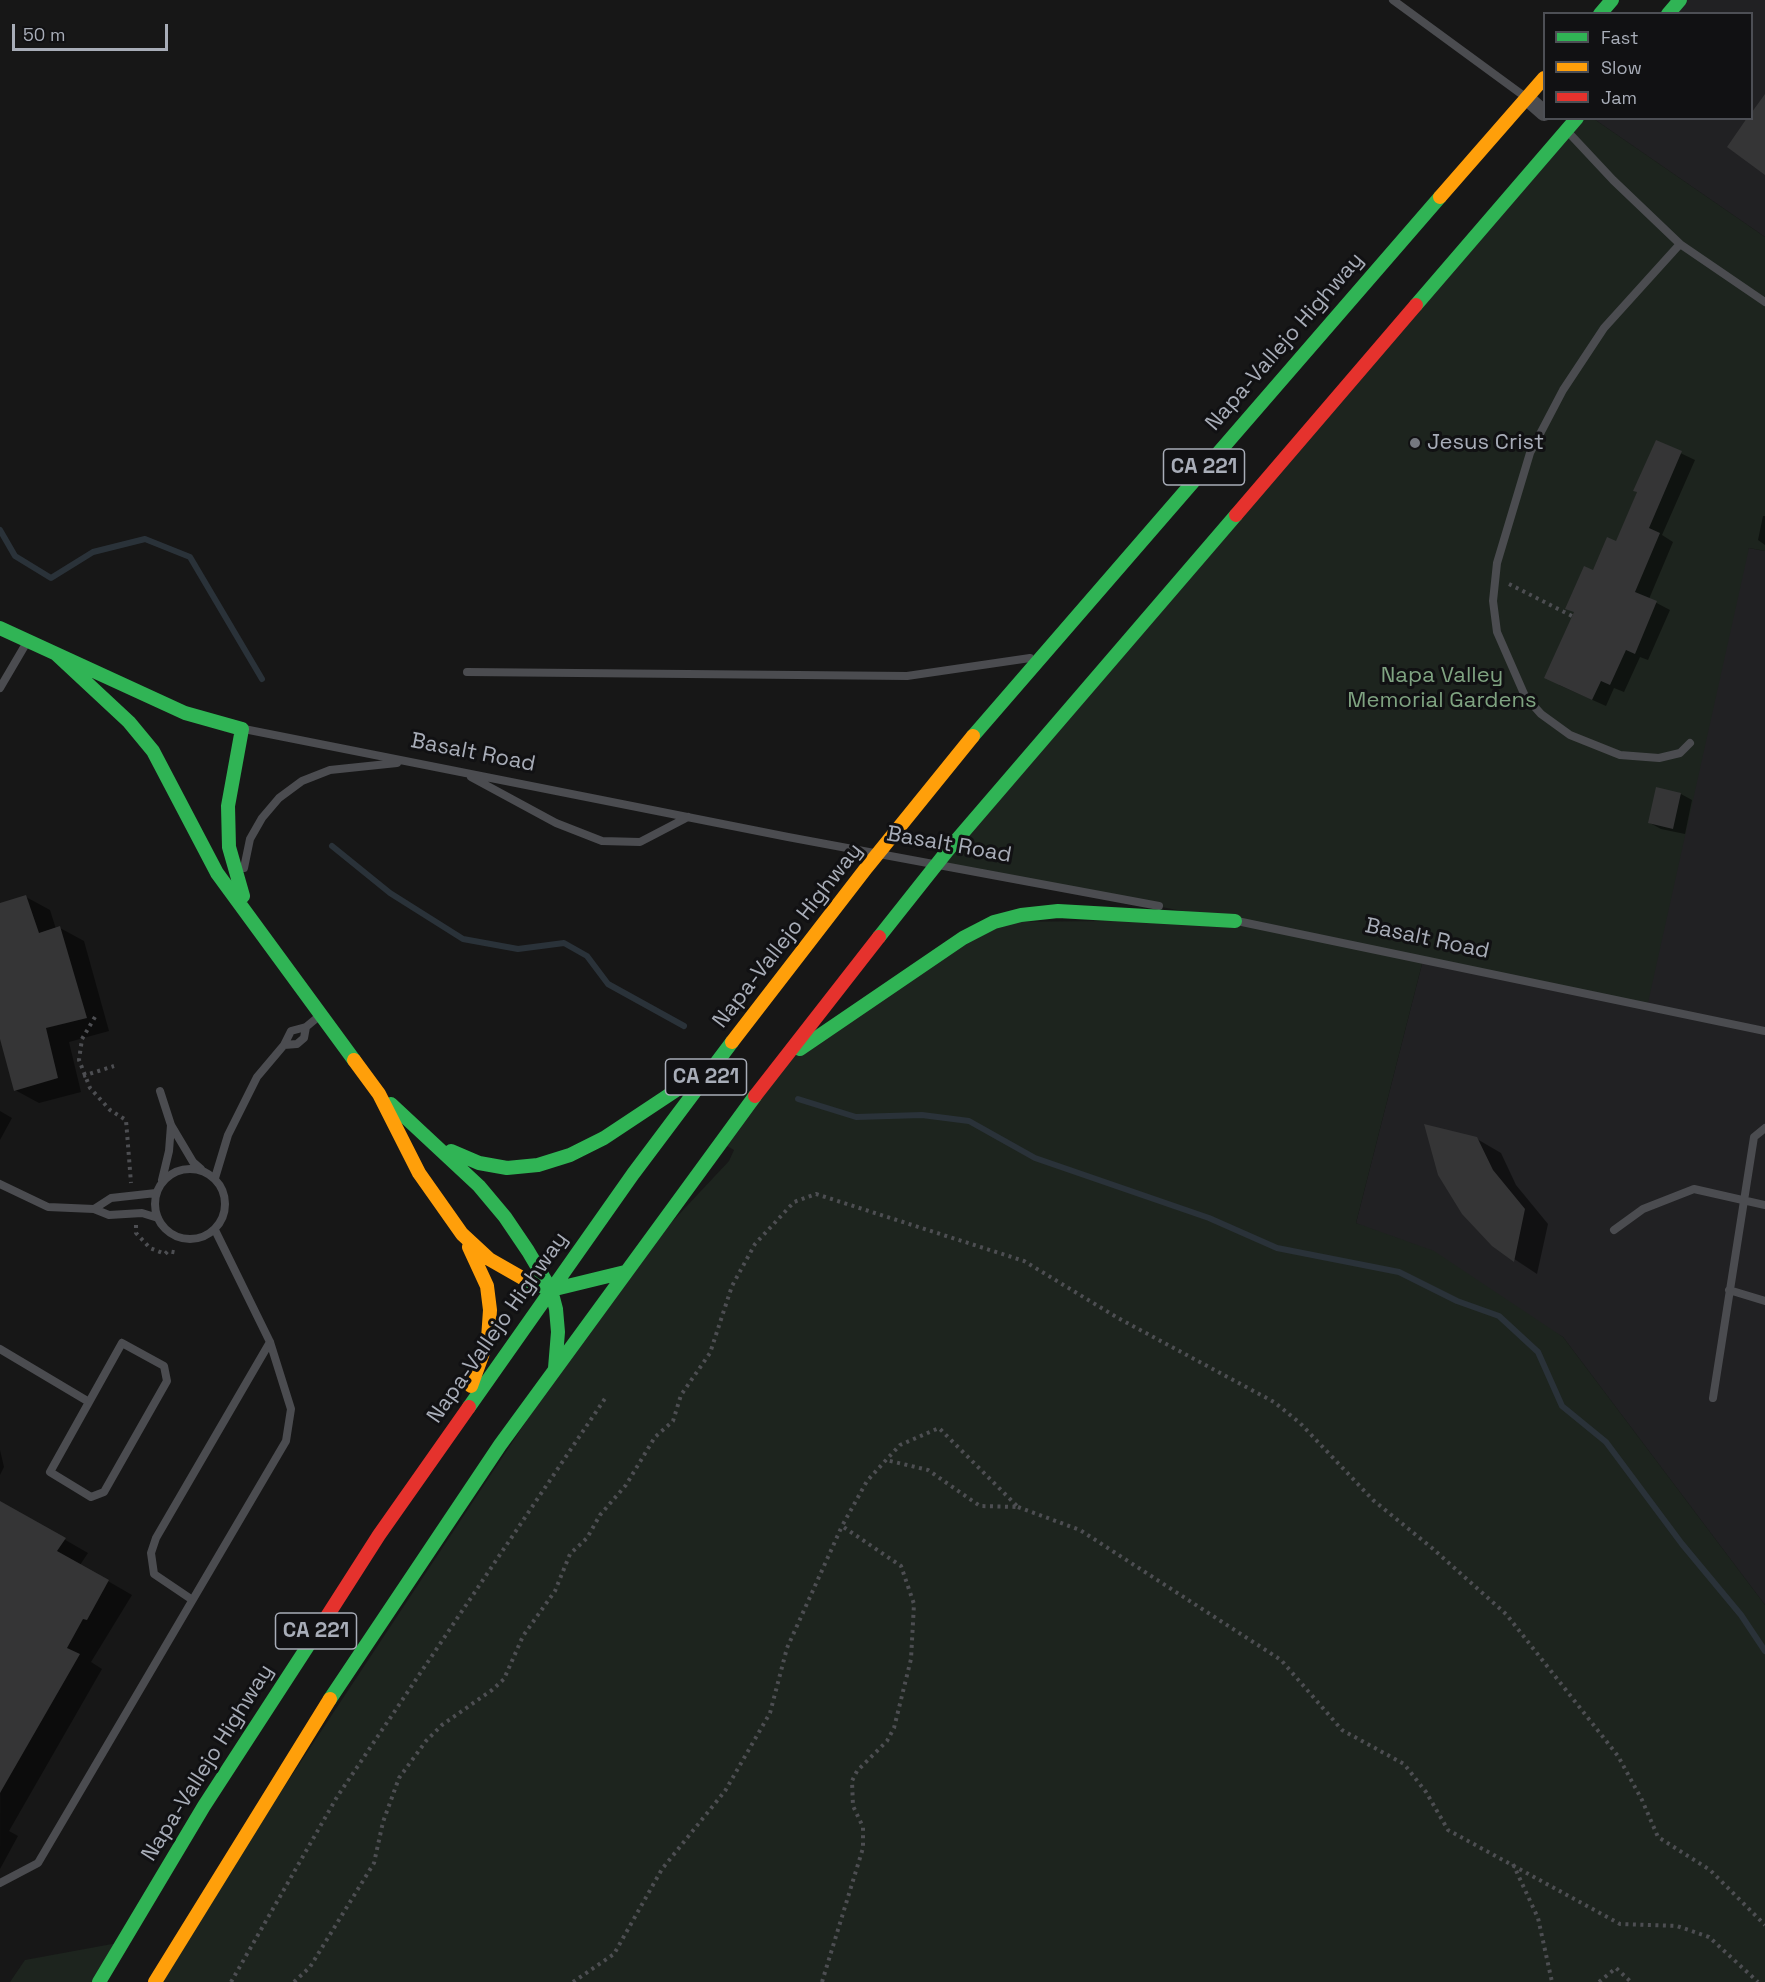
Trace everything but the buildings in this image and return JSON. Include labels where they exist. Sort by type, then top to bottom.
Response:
[{"type":"main road","points":[[1602,12],[1612,0]]},
{"type":"main road","points":[[1670,12],[1680,0]]},
{"type":"main road","name":"Napa-Vallejo Highway","points":[[99,1982],[268,1704],[459,1418],[716,1063],[867,867],[1039,656],[1543,80]]},
{"type":"main road","name":"CA 221","points":[[155,1982],[324,1708],[429,1549],[554,1370],[778,1065],[948,850],[1572,124]]},
{"type":"main road","name":"Basalt Road","points":[[0,627],[184,713],[242,729]]},
{"type":"main road","points":[[56,654],[90,683],[129,722],[153,751],[172,783],[206,854],[254,921],[275,955],[379,1094],[419,1173],[462,1234],[487,1286],[490,1310],[488,1339],[459,1418]]},
{"type":"main road","points":[[242,729],[228,806],[229,847],[237,885],[254,921]]},
{"type":"main road","points":[[778,1065],[963,938],[994,922],[1021,915],[1058,912],[1235,921]]},
{"type":"main road","points":[[421,1131],[452,1151],[479,1163],[507,1168],[538,1165],[570,1155],[604,1138],[716,1063]]},
{"type":"main road","points":[[379,1094],[479,1186],[506,1217],[551,1290],[558,1332],[554,1370]]},
{"type":"main road","points":[[462,1234],[489,1259],[516,1276],[551,1290],[625,1272]]},
{"type":"street","points":[[1527,98],[1543,111]]},
{"type":"lane","points":[[1394,0],[1527,98]]},
{"type":"lane","points":[[1572,124],[1613,180],[1680,244],[1765,302]]},
{"type":"lane","points":[[1680,244],[1605,328],[1563,390],[1530,453],[1519,484],[1497,563],[1493,601],[1497,632],[1516,680],[1541,714],[1570,735],[1620,755],[1659,758],[1680,753],[1690,743]]},
{"type":"lane","points":[[0,688],[27,640]]},
{"type":"lane","points":[[467,672],[906,676],[1039,656]]},
{"type":"lane","name":"Basalt Road","points":[[242,729],[1235,921],[1765,1031]]},
{"type":"lane","points":[[254,921],[244,889],[244,864],[250,839],[262,818],[279,798],[302,781],[330,770],[410,762]]},
{"type":"lane","points":[[462,773],[556,823],[602,841],[640,842],[688,817]]},
{"type":"lane","points":[[215,1178],[228,1135],[257,1077],[284,1045],[291,1031],[306,1027],[320,1015]]},
{"type":"lane","points":[[284,1045],[291,1047],[297,1044],[304,1038],[306,1027]]},
{"type":"lane","points":[[160,1091],[171,1125],[193,1162],[215,1178],[222,1187],[226,1210],[215,1230],[195,1239],[173,1234],[158,1218],[154,1203],[169,1151],[171,1125]]},
{"type":"lane","points":[[1713,1398],[1754,1137],[1765,1128]]},
{"type":"lane","points":[[161,1183],[183,1169],[201,1170]]},
{"type":"lane","points":[[0,1184],[48,1207],[94,1209],[109,1215],[142,1213],[158,1218]]},
{"type":"lane","points":[[1614,1230],[1642,1209],[1694,1189],[1765,1205]]},
{"type":"lane","points":[[94,1209],[111,1198],[156,1193]]},
{"type":"lane","points":[[0,1883],[38,1863],[191,1599],[286,1441],[291,1409],[270,1342],[215,1230]]},
{"type":"lane","points":[[1729,1290],[1765,1300]]},
{"type":"lane","points":[[191,1599],[154,1575],[151,1553],[156,1538],[270,1342]]},
{"type":"lane","points":[[122,1343],[164,1366],[167,1382],[104,1492],[91,1497],[50,1472],[89,1402],[122,1343]]},
{"type":"lane","points":[[0,1349],[89,1402]]},
{"type":"path","points":[[1495,577],[1572,616]]},
{"type":"path","points":[[95,1017],[87,1030],[79,1052],[83,1076],[102,1103],[126,1120],[132,1187]]},
{"type":"path","points":[[83,1076],[114,1066]]},
{"type":"path","points":[[294,1982],[309,1966],[374,1863],[383,1822],[399,1778],[426,1741],[442,1725],[504,1679],[523,1636],[555,1591],[570,1554],[587,1538],[600,1515],[641,1462],[655,1437],[673,1421],[681,1395],[710,1353],[732,1286],[755,1244],[794,1202],[816,1194],[1024,1261],[1118,1318],[1274,1402],[1300,1423],[1373,1500],[1432,1548],[1506,1614],[1618,1756],[1642,1800],[1658,1837],[1710,1870],[1765,1925]]},
{"type":"path","points":[[136,1222],[136,1233],[150,1248],[165,1254],[168,1251],[178,1253]]},
{"type":"path","points":[[231,1982],[337,1797],[606,1397]]},
{"type":"path","points":[[573,1982],[614,1954],[662,1869],[725,1791],[770,1713],[787,1648],[842,1526],[867,1481],[900,1445],[939,1428],[1018,1507]]},
{"type":"path","points":[[886,1460],[928,1470],[980,1506],[1018,1507],[1080,1530],[1281,1660],[1342,1730],[1404,1764],[1426,1792],[1448,1830],[1620,1924],[1677,1926],[1709,1937],[1758,1982]]},
{"type":"path","points":[[822,1982],[863,1848],[863,1827],[853,1806],[852,1781],[857,1771],[888,1742],[894,1728],[911,1659],[914,1604],[901,1566],[842,1526]]},
{"type":"path","points":[[1512,1863],[1538,1918],[1552,1982]]},
{"type":"path","points":[[1599,1982],[1616,1968],[1631,1982]]},
{"type":"shaded area","points":[[1680,0],[1765,0],[1765,237],[1595,120],[1753,120],[1753,12],[1669,12]]},
{"type":"shaded area","points":[[1749,548],[1765,551],[1765,1605],[1563,1337],[1356,1223],[1423,960]]},
{"type":"green space","name":"Napa Valley Memorial Gardens","points":[[1576,120],[1595,120],[1765,237],[1765,551],[1749,548],[1647,1007],[1423,960],[1356,1223],[1434,1251],[1563,1337],[1765,1605],[1765,1982],[155,1982],[625,1272],[729,1161],[734,1150],[720,1142],[778,1065],[994,922],[1230,920],[940,865]]},
{"type":"green space","points":[[123,1942],[99,1982],[10,1982],[25,1960]]},
{"type":"waterway","points":[[0,530],[15,556],[51,578],[93,552],[145,539],[190,557],[262,679]]},
{"type":"waterway","points":[[332,846],[390,893],[463,939],[518,949],[564,943],[587,956],[608,984],[684,1026]]},
{"type":"waterway","points":[[798,1099],[856,1117],[922,1115],[969,1121],[1035,1158],[1209,1218],[1277,1248],[1399,1272],[1457,1301],[1499,1316],[1538,1352],[1562,1406],[1606,1442],[1682,1544],[1741,1615],[1765,1651]]},
{"type":"traffic: fast","points":[[1602,12],[1612,0]]},
{"type":"traffic: fast","points":[[1670,12],[1680,0]]},
{"type":"traffic: fast","points":[[1416,305],[1575,120]]},
{"type":"traffic: fast","points":[[973,736],[1440,197]]},
{"type":"traffic: fast","points":[[879,937],[948,850],[1236,515]]},
{"type":"traffic: fast","points":[[0,628],[185,713],[242,729]]},
{"type":"traffic: fast","points":[[56,654],[129,722],[153,751],[217,873],[354,1060]]},
{"type":"traffic: fast","points":[[242,729],[228,806],[229,847],[243,896]]},
{"type":"traffic: fast","points":[[800,1049],[963,938],[994,922],[1021,915],[1058,911],[1235,921]]},
{"type":"traffic: fast","points":[[469,1407],[633,1174],[732,1042]]},
{"type":"traffic: fast","points":[[451,1151],[479,1163],[507,1168],[538,1165],[570,1155],[604,1138],[699,1075]]},
{"type":"traffic: fast","points":[[330,1699],[500,1445],[755,1096]]},
{"type":"traffic: fast","points":[[391,1104],[479,1186],[505,1217],[528,1251],[551,1290],[556,1309],[558,1332],[555,1368]]},
{"type":"traffic: fast","points":[[524,1279],[551,1290],[625,1272]]},
{"type":"traffic: fast","points":[[99,1982],[204,1806],[317,1632]]},
{"type":"traffic: slow","points":[[1440,197],[1543,79]]},
{"type":"traffic: slow","points":[[732,1042],[867,867],[973,736]]},
{"type":"traffic: slow","points":[[354,1060],[379,1094],[419,1173],[462,1234],[489,1259],[524,1279]]},
{"type":"traffic: slow","points":[[469,1247],[487,1286],[490,1310],[488,1339],[471,1386]]},
{"type":"traffic: slow","points":[[155,1982],[330,1699]]},
{"type":"traffic: jam","points":[[1236,515],[1416,305]]},
{"type":"traffic: jam","points":[[755,1096],[879,937]]},
{"type":"traffic: jam","points":[[317,1632],[379,1535],[469,1407]]},
{"type":"place","name":"Jesus Crist","points":[[1415,443]]}]
